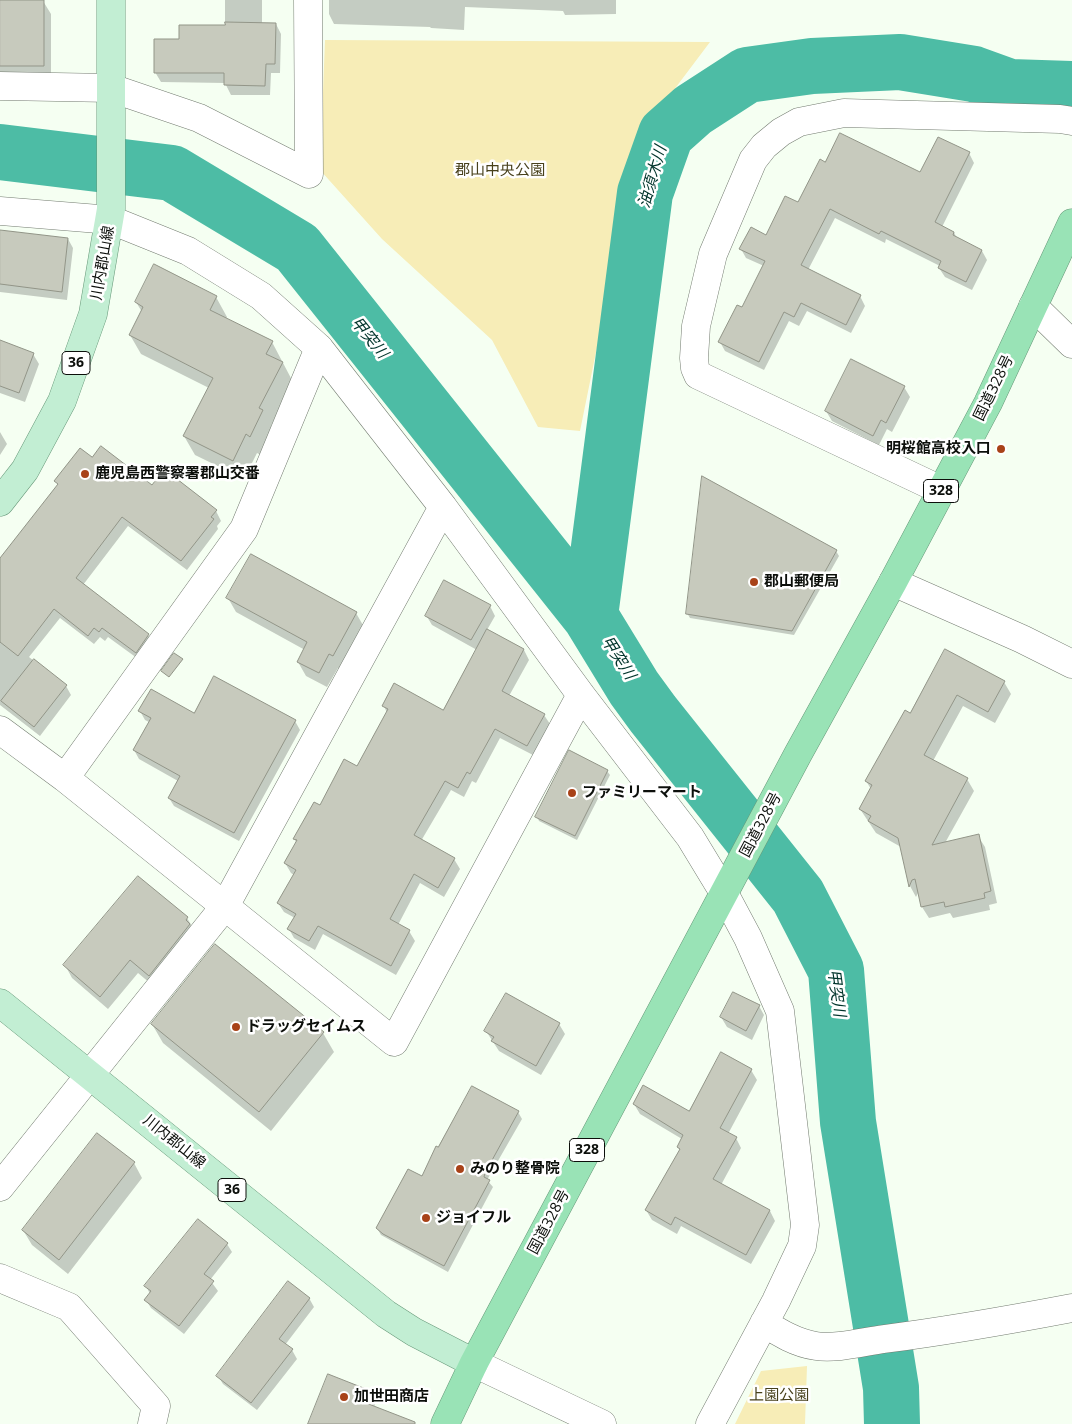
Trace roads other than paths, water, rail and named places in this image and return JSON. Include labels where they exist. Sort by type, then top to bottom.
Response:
[{"type":"highway","name":"国道328号","points":[[445,1424],[474,1363],[798,754],[988,403],[1072,223]]},
{"type":"main road","name":"川内郡山線","points":[[0,502],[25,470],[62,401],[93,314],[111,215],[111,0]]},
{"type":"main road","name":"川内郡山線","points":[[0,1003],[386,1314],[414,1332],[474,1363]]},
{"type":"street","points":[[0,86],[111,98],[199,118],[309,174],[308,0]]},
{"type":"street","points":[[941,490],[698,375],[694,358],[696,326],[713,254],[753,160],[764,146],[799,122],[844,113],[1050,118],[1072,121]]},
{"type":"street","points":[[0,212],[111,215],[188,251],[261,296],[319,348],[443,508],[582,695],[728,886],[748,938],[780,1011],[805,1226],[802,1246],[776,1301],[710,1424]]},
{"type":"street","points":[[1033,306],[1072,344]]},
{"type":"street","points":[[66,778],[244,530],[319,348]]},
{"type":"street","points":[[0,1187],[225,906],[443,508]]},
{"type":"street","points":[[892,582],[1022,639],[1072,664]]},
{"type":"street","points":[[0,730],[66,778],[394,1042],[582,695]]},
{"type":"street","points":[[0,1278],[69,1308],[156,1406],[152,1424]]},
{"type":"street","points":[[764,1323],[787,1337],[803,1343],[818,1346],[838,1346],[949,1330],[1072,1308]]},
{"type":"street","points":[[474,1363],[602,1424]]},
{"type":"waterway","name":"油須木川","points":[[590,616],[645,193],[666,134],[693,110],[747,75],[812,66],[900,62],[974,74],[1010,87],[1072,89]]},
{"type":"waterway","name":"甲突川","points":[[0,152],[172,173],[297,248],[590,616],[634,688],[653,714],[798,896],[836,970],[848,1122],[891,1388],[892,1424]]},
{"type":"place","name":"明桜館高校入口","points":[[1001,449]]},
{"type":"place","name":"鹿児島西警察署郡山交番","points":[[85,474]]},
{"type":"place","name":"郡山郵便局","points":[[754,582]]},
{"type":"place","name":"ファミリーマート","points":[[572,793]]},
{"type":"place","name":"ドラッグセイムス","points":[[236,1027]]},
{"type":"place","name":"みのり整骨院","points":[[460,1169]]},
{"type":"place","name":"ジョイフル","points":[[426,1218]]},
{"type":"place","name":"加世田商店","points":[[344,1397]]},
{"type":"park label","name":"郡山中央公園","points":[[500,171]]},
{"type":"park label","name":"上園公園","points":[[779,1396]]}]
